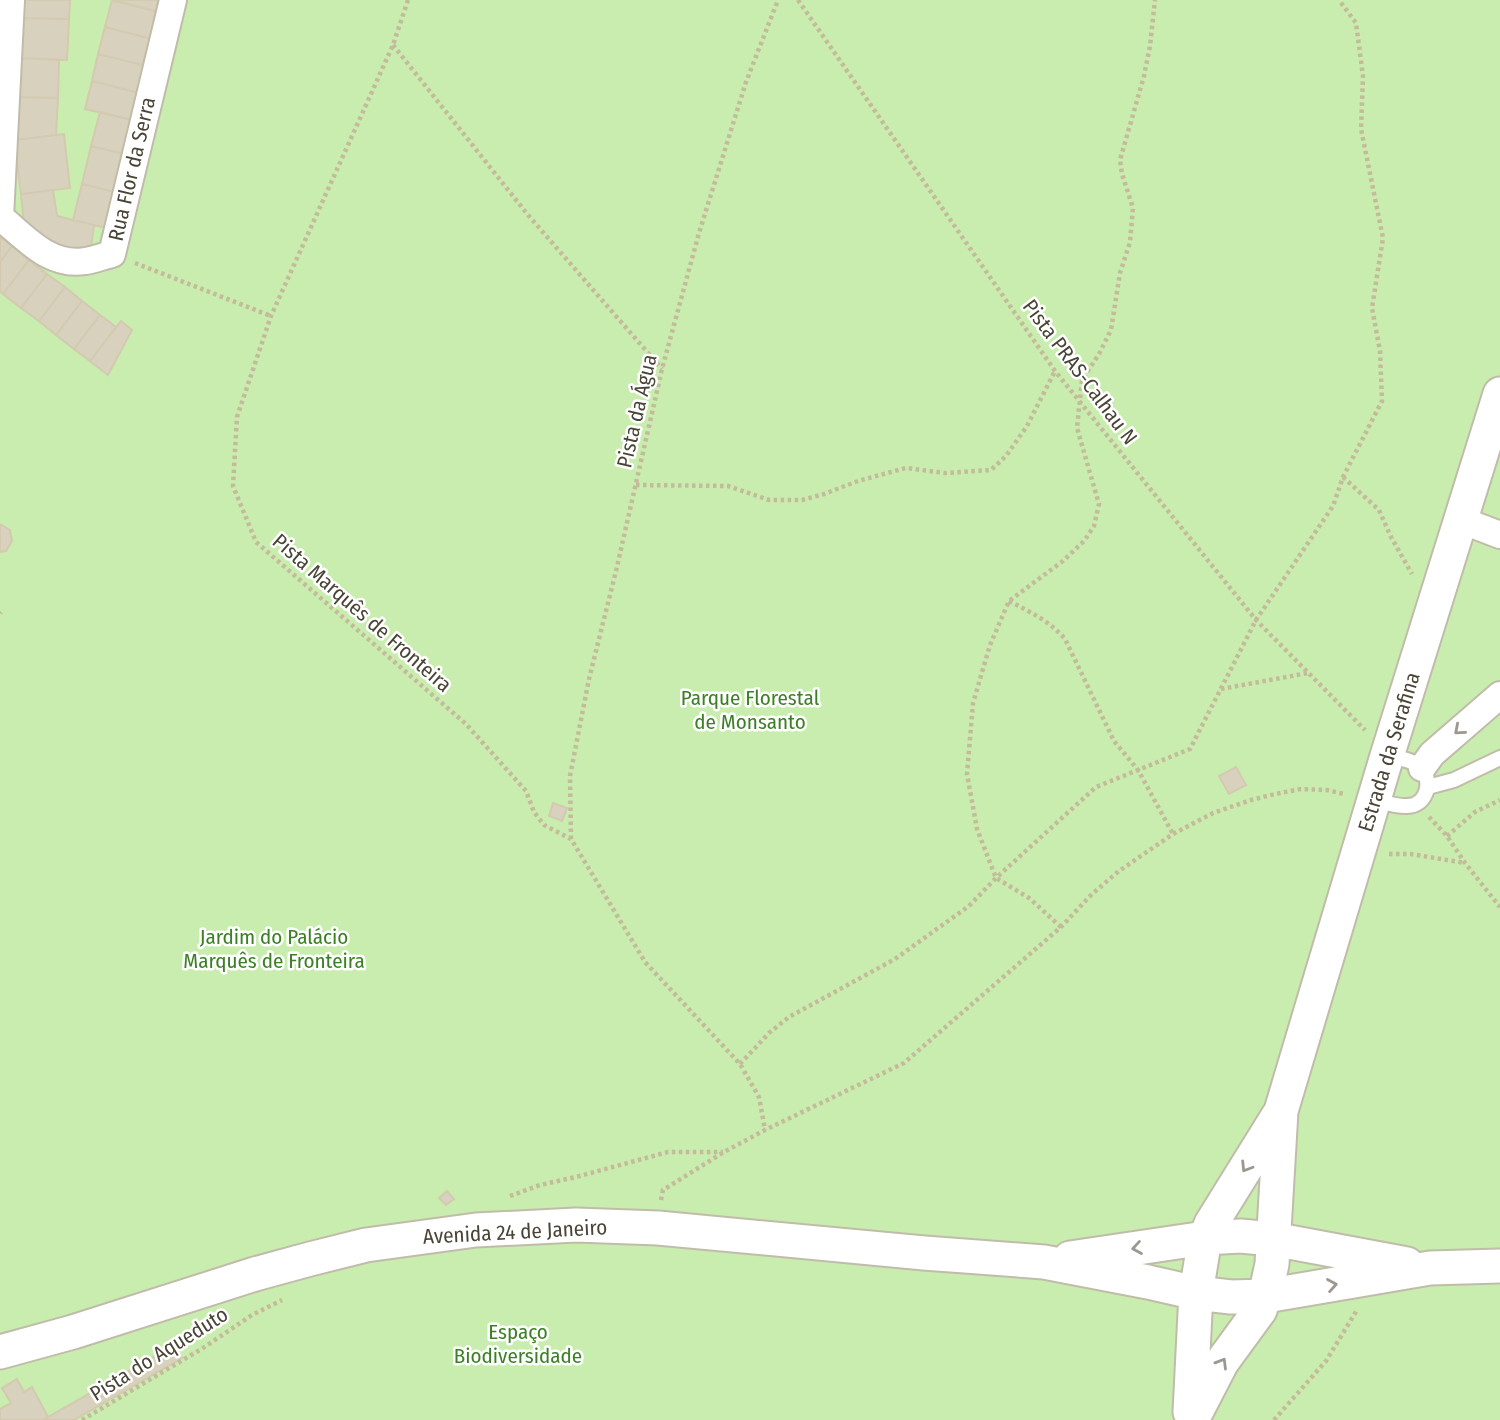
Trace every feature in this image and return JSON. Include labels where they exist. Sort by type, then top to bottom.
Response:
[{"type":"street","points":[[0,217],[11,0]]},
{"type":"street","name":"Rua Flor da Serra","points":[[0,217],[46,255],[65,261],[83,262],[112,254],[173,0]]},
{"type":"street","name":"Estrada da Serafina","points":[[1190,1420],[1222,1362],[1260,1310],[1265,1296],[1272,1264],[1281,1111],[1379,746],[1429,622],[1500,394]]},
{"type":"street","points":[[1461,520],[1500,535]]},
{"type":"street","points":[[1425,777],[1432,754],[1500,695]]},
{"type":"street","name":"Estrada da Serafina","points":[[1190,1420],[1196,1293],[1205,1238],[1281,1111]]},
{"type":"street","points":[[1276,1191],[1290,1219],[1320,1248]]},
{"type":"street","name":"Avenida 24 de Janeiro","points":[[0,1352],[310,1259],[366,1245],[476,1230],[576,1225],[659,1228],[1044,1262],[1196,1293],[1231,1297],[1265,1296],[1430,1268],[1500,1266]]},
{"type":"street","name":"Avenida 24 de Janeiro","points":[[1044,1262],[1205,1238],[1240,1236],[1273,1239],[1430,1268]]},
{"type":"street","points":[[1148,1282],[1182,1312],[1193,1336]]},
{"type":"lane","points":[[1364,798],[1408,807],[1425,796],[1425,777],[1414,762],[1379,746]]},
{"type":"lane","points":[[1425,777],[1454,780],[1500,758]]},
{"type":"path","name":"Pista Marquês de Fronteira","points":[[408,0],[393,45],[271,316],[237,416],[233,486],[257,542],[466,724],[526,791],[534,812],[544,825],[571,839],[645,961],[740,1064],[759,1097],[765,1130]]},
{"type":"path","name":"Pista da Água","points":[[571,839],[570,776],[589,678],[617,571],[662,369],[730,132],[778,0]]},
{"type":"path","name":"Pista PRAS-Calhau N","points":[[798,0],[1055,371],[1256,620],[1379,746]]},
{"type":"path","points":[[1061,927],[1029,898],[996,878],[977,829],[967,774],[973,703],[990,645],[1009,601],[1063,561],[1084,541],[1094,526],[1099,504],[1077,428],[1082,380],[1111,330],[1120,274],[1130,242],[1133,208],[1120,160],[1144,76],[1154,0]]},
{"type":"path","points":[[740,1064],[769,1033],[789,1017],[895,959],[969,906],[1096,787],[1189,749],[1256,620],[1333,506],[1343,477],[1382,401],[1380,351],[1372,308],[1382,238],[1361,129],[1363,76],[1356,23],[1339,0]]},
{"type":"path","points":[[393,45],[528,215],[662,369]]},
{"type":"path","points":[[112,254],[271,316]]},
{"type":"path","points":[[636,485],[728,486],[769,500],[802,500],[906,468],[944,473],[991,470],[1006,456],[1027,426],[1055,371]]},
{"type":"path","points":[[1343,477],[1378,510],[1418,584],[1419,611],[1429,622]]},
{"type":"path","points":[[1009,601],[1047,621],[1065,639],[1114,741],[1138,770],[1173,834]]},
{"type":"path","points":[[1220,690],[1309,673]]},
{"type":"path","points":[[663,1190],[765,1130],[904,1063],[1061,927],[1092,894],[1119,871],[1173,834],[1213,813],[1251,800],[1301,789],[1327,790],[1364,798]]},
{"type":"path","points":[[1500,800],[1475,812],[1447,836],[1500,907]]},
{"type":"path","points":[[1386,854],[1411,854],[1465,863]]},
{"type":"path","points":[[501,1199],[540,1185],[668,1152],[724,1152]]},
{"type":"path","points":[[1274,1420],[1326,1361],[1363,1301]]},
{"type":"path","name":"Pista do Aqueduto","points":[[82,1420],[203,1348],[251,1315]]},
{"type":"green space","name":"Parque Florestal de Monsanto","points":[[0,0],[1500,0],[1500,1420],[0,1420]]},
{"type":"building","points":[[22,0],[70,0],[69,19],[21,18]]},
{"type":"building","points":[[111,0],[162,0],[159,12]]},
{"type":"building","points":[[112,0],[159,12],[152,39],[105,27]]},
{"type":"building","points":[[21,18],[69,19],[67,60],[20,58]]},
{"type":"building","points":[[105,27],[152,39],[146,66],[98,54]]},
{"type":"building","points":[[98,54],[146,66],[139,93],[92,81]]},
{"type":"building","points":[[20,58],[59,60],[58,98],[18,97]]},
{"type":"building","points":[[92,81],[139,93],[132,120],[85,109]]},
{"type":"building","points":[[18,97],[58,98],[56,135],[14,140]]},
{"type":"building","points":[[100,112],[132,120],[124,154],[91,146]]},
{"type":"building","points":[[64,134],[70,188],[21,194],[14,140]]},
{"type":"building","points":[[91,146],[124,154],[114,192],[82,184]]},
{"type":"building","points":[[82,184],[114,192],[106,228],[73,220]]},
{"type":"building","points":[[53,190],[57,216],[94,225],[91,247],[78,249],[51,246],[24,225],[21,194]]},
{"type":"building","points":[[0,237],[12,246],[0,262]]},
{"type":"building","points":[[12,246],[29,260],[3,294],[0,291],[0,262]]},
{"type":"building","points":[[29,260],[47,274],[21,308],[3,294]]},
{"type":"building","points":[[47,274],[65,287],[39,321],[21,308]]},
{"type":"building","points":[[65,287],[82,301],[56,335],[39,321]]},
{"type":"building","points":[[82,301],[100,315],[74,349],[56,335]]},
{"type":"building","points":[[100,315],[116,327],[90,361],[74,349]]},
{"type":"building","points":[[121,321],[132,330],[108,375],[90,361]]},
{"type":"building","points":[[0,524],[10,530],[12,541],[6,551],[0,552]]},
{"type":"building","points":[[1236,767],[1246,785],[1229,794],[1219,776]]},
{"type":"building","points":[[553,803],[567,808],[562,821],[549,816]]},
{"type":"building","points":[[447,1191],[454,1199],[446,1205],[439,1198]]},
{"type":"building","points":[[174,1345],[182,1358],[74,1420],[43,1420]]},
{"type":"building","points":[[17,1379],[24,1392],[32,1387],[48,1417],[43,1420],[0,1420],[0,1409],[11,1403],[2,1388]]},
{"type":"park label","name":"Jardim do Palácio Marquês de Fronteira","points":[[274,949]]},
{"type":"park label","name":"Espaço Biodiversidade","points":[[518,1344]]}]
